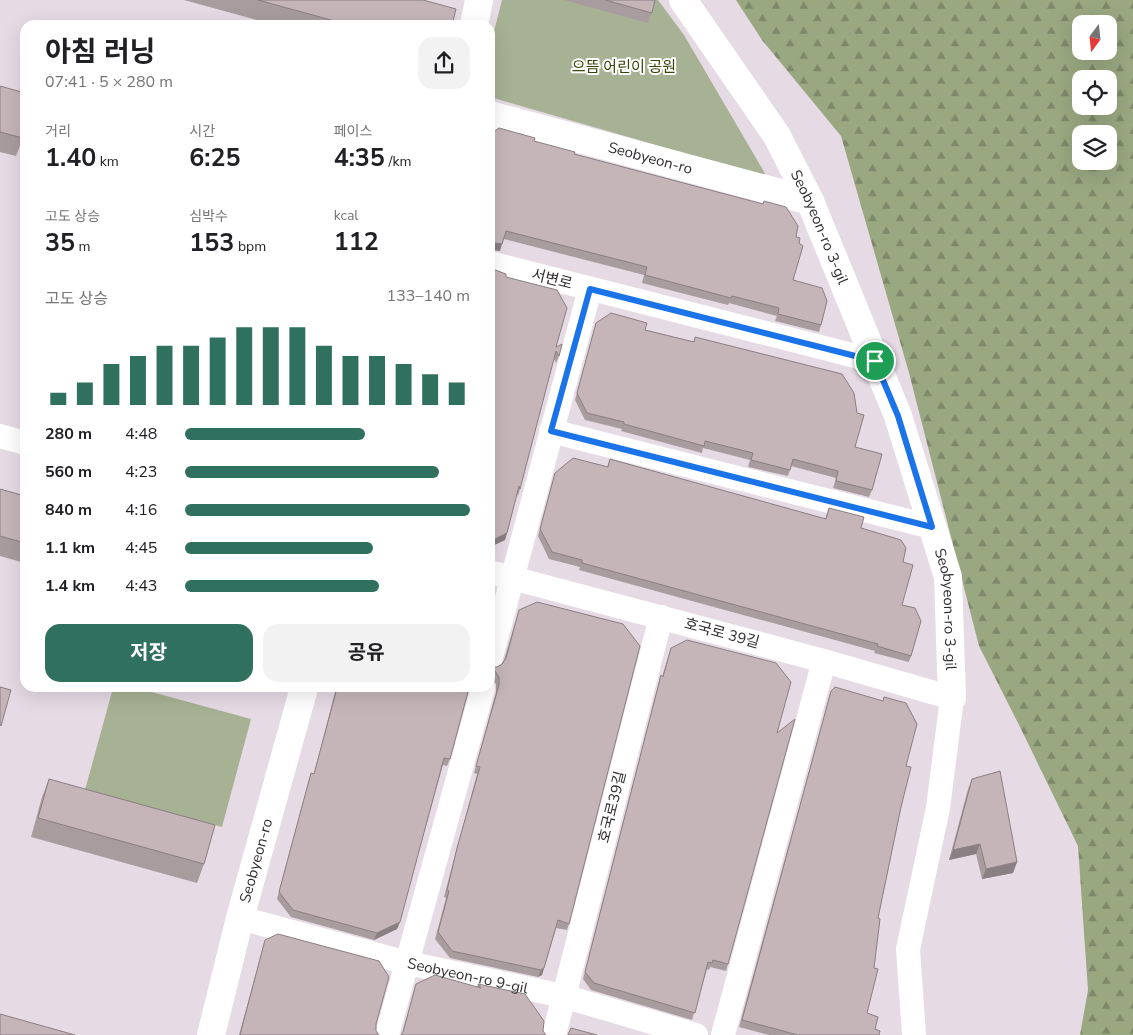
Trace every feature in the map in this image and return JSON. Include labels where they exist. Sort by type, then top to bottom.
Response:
[{"type":"street","points":[[475,20],[479,0]]},
{"type":"street","name":"Seobyeon-ro 3-gil","points":[[683,0],[777,136],[810,201],[898,416],[948,577],[952,698],[938,808],[908,949],[914,1035]]},
{"type":"street","name":"Seobyeon-ro","points":[[495,115],[810,201]]},
{"type":"street","name":"서변로","points":[[495,264],[875,361]]},
{"type":"street","points":[[495,642],[590,289]]},
{"type":"street","points":[[551,431],[932,527]]},
{"type":"street","points":[[0,436],[20,442]]},
{"type":"street","name":"호국로 39길","points":[[495,573],[824,661],[952,698]]},
{"type":"street","name":"호국로39길","points":[[554,1035],[660,617]]},
{"type":"street","points":[[723,1035],[824,661]]},
{"type":"street","name":"Seobyeon-ro","points":[[211,1035],[240,918],[303,692]]},
{"type":"street","points":[[387,1035],[482,692]]},
{"type":"street","name":"Seobyeon-ro 9-gil","points":[[240,918],[408,963],[563,996],[696,1035]]},
{"type":"green space","name":"으뜸 어린이 공원","points":[[502,0],[658,0],[684,35],[767,177],[495,98],[495,27]]},
{"type":"green space","points":[[736,0],[1133,0],[1133,1035],[1080,1035],[1088,990],[1078,846],[979,646],[909,373],[841,136],[762,40]]},
{"type":"green space","points":[[112,692],[152,692],[251,719],[222,827],[85,790]]},
{"type":"building","points":[[258,0],[423,0],[456,9],[453,20],[331,20]]},
{"type":"building","points":[[605,0],[655,0],[652,13]]},
{"type":"building","points":[[0,86],[20,92],[20,137],[0,132]]},
{"type":"building","points":[[499,128],[535,138],[534,141],[575,152],[574,154],[763,204],[764,201],[786,207],[798,226],[796,237],[800,238],[799,243],[803,246],[793,280],[822,288],[827,301],[821,325],[778,314],[779,308],[732,296],[731,298],[645,275],[647,267],[506,231],[502,244],[495,243],[495,131]]},
{"type":"building","points":[[495,270],[506,274],[506,277],[557,290],[567,308],[556,347],[562,344],[559,356],[556,351],[507,533],[495,539]]},
{"type":"building","points":[[611,313],[647,323],[645,330],[694,342],[695,337],[842,374],[854,393],[857,413],[864,415],[855,447],[882,454],[872,490],[836,481],[838,471],[793,459],[790,470],[751,460],[753,453],[705,441],[704,446],[587,413],[577,393],[596,323]]},
{"type":"building","points":[[573,458],[608,467],[610,459],[826,519],[829,508],[864,517],[861,528],[901,540],[906,548],[903,562],[913,565],[902,605],[915,608],[921,621],[911,656],[877,646],[878,644],[582,563],[582,560],[552,552],[540,529],[555,473]]},
{"type":"building","points":[[0,489],[20,495],[20,542],[0,536]]},
{"type":"building","points":[[537,602],[623,624],[640,646],[569,924],[558,920],[544,968],[541,970],[452,951],[438,932],[449,891],[447,890],[457,848],[480,767],[476,766],[499,685],[499,677],[495,667],[502,664],[506,658],[519,610]]},
{"type":"building","points":[[687,640],[776,663],[791,682],[777,733],[795,719],[728,964],[713,960],[712,963],[708,962],[695,1013],[594,983],[585,972],[661,675],[663,677],[671,648]]},
{"type":"building","points":[[0,687],[11,690],[1,726],[0,725]]},
{"type":"building","points":[[835,687],[883,701],[884,697],[906,703],[917,724],[906,766],[911,767],[878,918],[880,919],[874,968],[878,969],[867,1013],[878,1017],[875,1029],[880,1031],[879,1035],[798,1035],[742,1020],[831,691]]},
{"type":"building","points":[[336,692],[468,692],[450,759],[444,758],[400,922],[377,933],[293,910],[279,892],[311,773],[314,774]]},
{"type":"building","points":[[1000,771],[1017,862],[986,869],[980,844],[953,850],[972,779]]},
{"type":"building","points":[[49,779],[215,825],[204,864],[38,818]]},
{"type":"building","points":[[278,934],[379,961],[389,977],[376,1024],[376,1031],[379,1035],[240,1035],[265,940]]},
{"type":"building","points":[[435,975],[481,988],[478,984],[525,994],[544,1021],[543,1031],[546,1035],[401,1035],[416,984]]},
{"type":"building","points":[[0,1014],[75,1035],[0,1035]]},
{"type":"building","points":[[571,1028],[597,1035],[568,1035]]},
{"type":"route","points":[[590,289],[875,361],[898,416],[932,527],[551,431],[590,289]]}]
